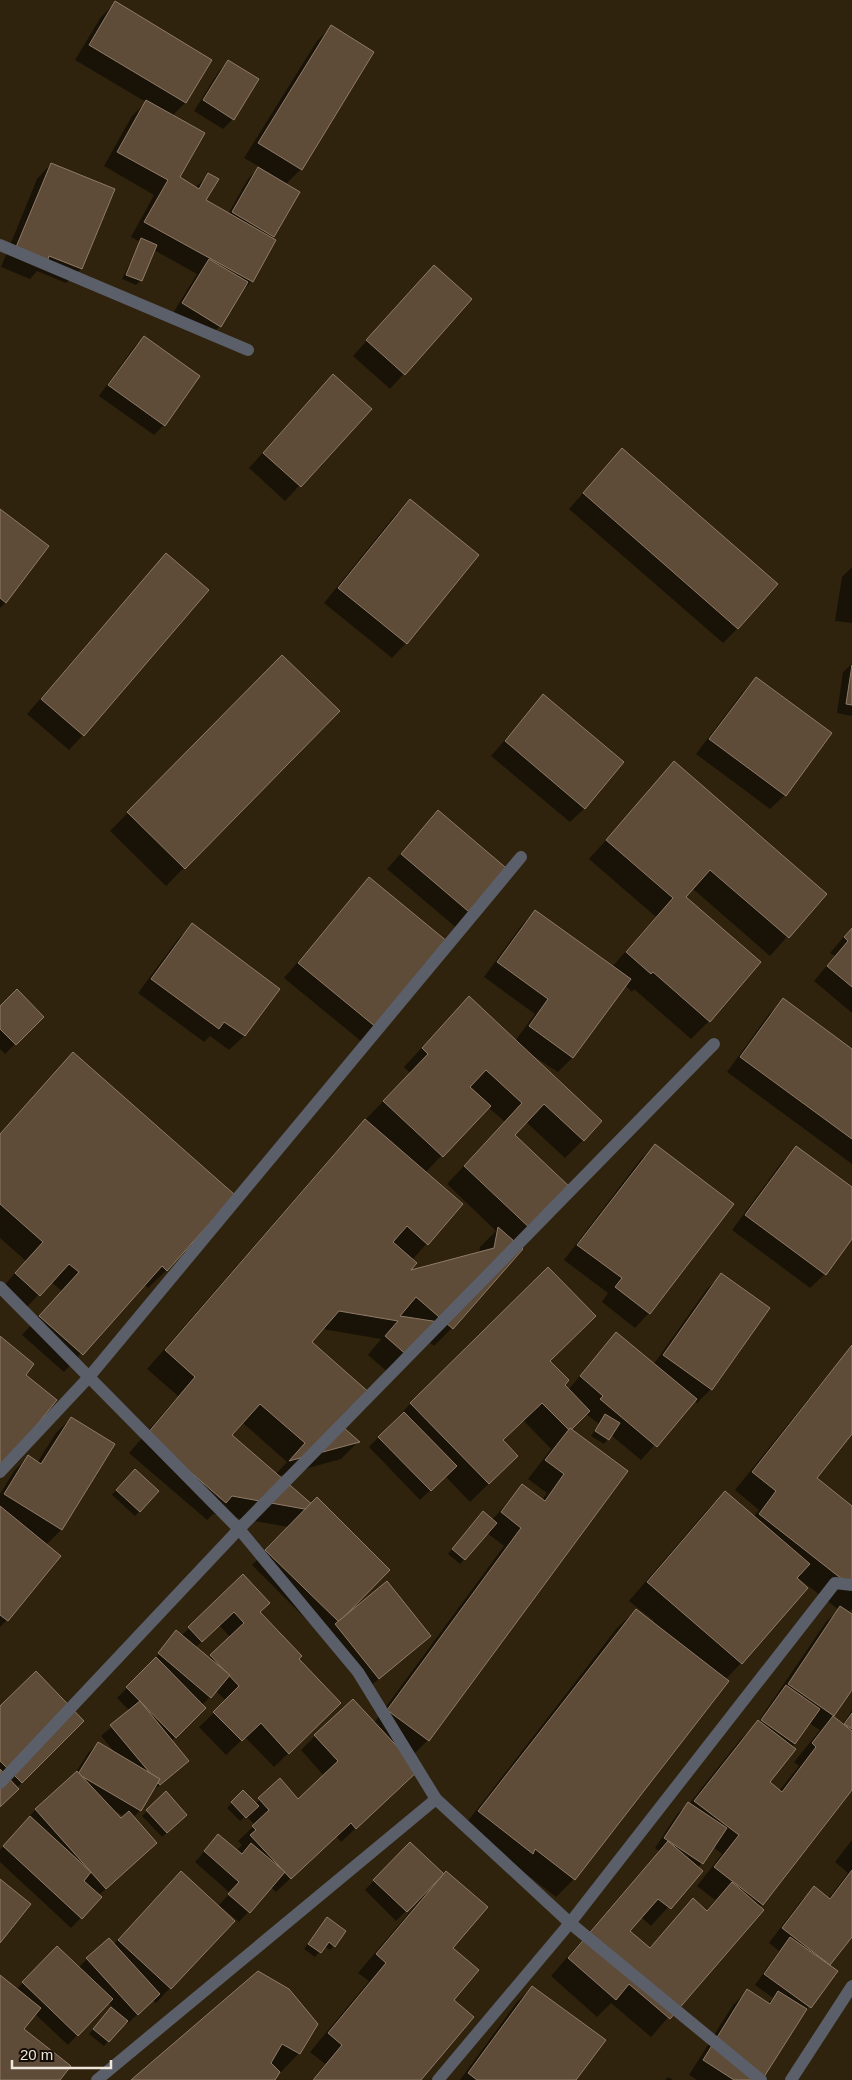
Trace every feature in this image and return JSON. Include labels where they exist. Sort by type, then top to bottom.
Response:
[{"type":"street","points":[[0,245],[248,350]]},
{"type":"street","points":[[0,1472],[88,1377],[521,857]]},
{"type":"street","points":[[0,1783],[239,1529],[714,1044]]},
{"type":"street","points":[[0,1287],[239,1529],[358,1672],[436,1799],[570,1923],[761,2080]]},
{"type":"street","points":[[438,2080],[570,1923],[834,1583],[852,1585]]},
{"type":"street","points":[[97,2080],[436,1799]]},
{"type":"street","points":[[792,2080],[852,1986]]},
{"type":"building","points":[[115,1],[212,60],[186,103],[89,45]]},
{"type":"building","points":[[331,25],[374,52],[302,170],[258,143]]},
{"type":"building","points":[[228,60],[259,79],[234,120],[203,100]]},
{"type":"building","points":[[146,100],[205,133],[180,177],[199,189],[208,173],[219,179],[206,200],[276,240],[253,282],[144,222],[168,180],[117,152]]},
{"type":"building","points":[[51,163],[115,189],[82,269],[49,256],[46,265],[14,252]]},
{"type":"building","points":[[258,167],[300,192],[274,237],[232,212]]},
{"type":"building","points":[[141,238],[157,245],[142,281],[126,275]]},
{"type":"building","points":[[209,259],[248,282],[221,327],[182,303]]},
{"type":"building","points":[[434,265],[472,299],[405,375],[366,340]]},
{"type":"building","points":[[144,336],[200,376],[165,426],[108,385]]},
{"type":"building","points":[[333,374],[372,409],[301,487],[263,453]]},
{"type":"building","points":[[622,448],[778,584],[738,629],[583,493]]},
{"type":"building","points":[[410,499],[479,555],[407,644],[338,588]]},
{"type":"building","points":[[0,509],[49,546],[6,603],[0,598]]},
{"type":"building","points":[[166,553],[209,590],[84,736],[41,699]]},
{"type":"building","points":[[282,655],[340,711],[185,869],[127,812]]},
{"type":"building","points":[[852,665],[852,705],[846,704]]},
{"type":"building","points":[[756,677],[832,733],[786,796],[709,739]]},
{"type":"building","points":[[543,694],[624,762],[585,809],[505,741]]},
{"type":"building","points":[[674,761],[827,894],[789,938],[710,870],[686,897],[761,962],[710,1022],[653,972],[651,974],[626,952],[673,898],[606,840]]},
{"type":"building","points":[[438,810],[512,873],[475,917],[401,854]]},
{"type":"building","points":[[369,877],[448,942],[377,1028],[298,963]]},
{"type":"building","points":[[535,910],[631,979],[573,1058],[529,1026],[548,999],[497,962]]},
{"type":"building","points":[[192,923],[280,989],[245,1036],[224,1022],[219,1029],[151,979]]},
{"type":"building","points":[[852,928],[852,987],[827,966],[848,941],[844,937]]},
{"type":"building","points":[[17,989],[44,1017],[16,1045],[0,1029],[0,1006]]},
{"type":"building","points":[[469,996],[602,1121],[584,1141],[544,1104],[515,1135],[573,1190],[534,1232],[464,1166],[522,1103],[486,1070],[470,1087],[491,1106],[443,1157],[383,1101],[428,1054],[422,1048]]},
{"type":"building","points":[[783,998],[852,1049],[852,1139],[740,1057]]},
{"type":"building","points":[[73,1052],[235,1195],[167,1271],[162,1266],[83,1355],[39,1316],[79,1272],[69,1264],[40,1296],[15,1273],[43,1242],[0,1204],[0,1134]]},
{"type":"building","points":[[365,1119],[463,1204],[428,1245],[407,1226],[393,1242],[417,1263],[411,1270],[494,1248],[498,1227],[523,1249],[453,1329],[416,1297],[400,1316],[439,1322],[409,1357],[385,1336],[398,1321],[339,1311],[312,1342],[372,1395],[344,1428],[360,1442],[289,1461],[305,1443],[260,1404],[232,1435],[321,1512],[232,1496],[226,1503],[147,1434],[195,1377],[165,1350]]},
{"type":"building","points":[[655,1144],[734,1204],[650,1314],[615,1287],[622,1278],[577,1245]]},
{"type":"building","points":[[796,1146],[852,1187],[852,1239],[826,1275],[745,1215]]},
{"type":"building","points":[[548,1267],[596,1316],[550,1361],[569,1380],[565,1385],[590,1411],[570,1431],[542,1403],[503,1440],[518,1456],[489,1484],[410,1403]]},
{"type":"building","points":[[721,1273],[770,1308],[712,1390],[663,1355]]},
{"type":"building","points":[[616,1332],[697,1399],[657,1447],[600,1399],[603,1396],[580,1376]]},
{"type":"building","points":[[0,1336],[34,1364],[26,1375],[57,1400],[0,1470]]},
{"type":"building","points":[[852,1345],[852,1434],[817,1478],[852,1506],[852,1587],[759,1514],[776,1491],[752,1472]]},
{"type":"building","points":[[404,1412],[457,1466],[431,1491],[378,1437]]},
{"type":"building","points":[[605,1414],[620,1423],[609,1440],[595,1431]]},
{"type":"building","points":[[71,1417],[115,1444],[62,1530],[4,1494],[28,1455],[41,1464]]},
{"type":"building","points":[[570,1428],[628,1471],[429,1741],[387,1710],[521,1528],[501,1512],[522,1484],[545,1501],[564,1474],[545,1460]]},
{"type":"building","points":[[135,1469],[159,1491],[140,1512],[116,1490]]},
{"type":"building","points":[[725,1491],[810,1564],[797,1578],[808,1588],[742,1664],[647,1582]]},
{"type":"building","points":[[317,1497],[390,1570],[339,1622],[265,1550]]},
{"type":"building","points":[[0,1506],[61,1556],[8,1621],[0,1615]]},
{"type":"building","points":[[483,1511],[497,1523],[465,1560],[452,1549]]},
{"type":"building","points":[[243,1574],[270,1603],[260,1612],[302,1656],[299,1659],[341,1703],[289,1754],[261,1723],[242,1741],[213,1712],[239,1686],[210,1655],[244,1623],[234,1612],[202,1642],[188,1627]]},
{"type":"building","points":[[387,1581],[431,1636],[379,1679],[335,1624]]},
{"type":"building","points":[[840,1606],[852,1614],[852,1690],[834,1716],[788,1684]]},
{"type":"building","points":[[636,1609],[729,1681],[575,1880],[535,1849],[533,1854],[478,1811]]},
{"type":"building","points":[[176,1630],[230,1675],[211,1698],[158,1653]]},
{"type":"building","points":[[156,1657],[206,1708],[176,1738],[126,1687]]},
{"type":"building","points":[[36,1671],[84,1721],[22,1783],[0,1761],[0,1706]]},
{"type":"building","points":[[786,1685],[820,1709],[795,1744],[761,1720]]},
{"type":"building","points":[[353,1699],[419,1770],[356,1829],[351,1823],[291,1879],[250,1835],[256,1830],[252,1826],[269,1810],[258,1798],[280,1778],[298,1799],[338,1761],[314,1735]]},
{"type":"building","points":[[140,1701],[189,1761],[160,1785],[110,1725]]},
{"type":"building","points":[[852,1713],[852,1729],[844,1724]]},
{"type":"building","points":[[833,1716],[852,1731],[852,1790],[763,1905],[714,1867],[739,1835],[694,1801],[758,1720],[796,1749],[770,1782],[782,1792],[816,1747],[812,1743]]},
{"type":"building","points":[[98,1742],[160,1779],[141,1811],[78,1774]]},
{"type":"building","points":[[0,1769],[19,1789],[0,1807]]},
{"type":"building","points":[[77,1771],[121,1818],[129,1811],[157,1843],[106,1889],[35,1809]]},
{"type":"building","points":[[243,1790],[259,1806],[246,1818],[231,1802]]},
{"type":"building","points":[[166,1791],[187,1815],[167,1833],[146,1810]]},
{"type":"building","points":[[688,1802],[727,1828],[703,1864],[664,1838]]},
{"type":"building","points":[[30,1816],[91,1872],[84,1881],[102,1897],[82,1919],[3,1846]]},
{"type":"building","points":[[218,1834],[242,1854],[251,1843],[285,1872],[250,1913],[228,1894],[239,1882],[204,1851]]},
{"type":"building","points":[[668,1841],[703,1871],[671,1909],[658,1899],[630,1931],[650,1948],[693,1898],[707,1911],[732,1882],[764,1910],[670,2019],[629,1984],[616,2000],[568,1958]]},
{"type":"building","points":[[410,1842],[444,1874],[407,1912],[373,1880]]},
{"type":"building","points":[[852,1870],[852,1937],[830,1965],[782,1928],[814,1886],[830,1899]]},
{"type":"building","points":[[181,1871],[235,1921],[171,1989],[118,1940]]},
{"type":"building","points":[[446,1871],[488,1907],[453,1948],[479,1970],[454,2000],[474,2017],[421,2080],[313,2080],[342,2045],[328,2033],[386,1963],[376,1954]]},
{"type":"building","points":[[0,1879],[31,1904],[0,1943]]},
{"type":"building","points":[[327,1917],[346,1931],[335,1947],[329,1942],[321,1953],[308,1944]]},
{"type":"building","points":[[790,1937],[838,1971],[811,2008],[764,1974]]},
{"type":"building","points":[[109,1938],[160,1994],[138,2015],[86,1958]]},
{"type":"building","points":[[57,1946],[113,1999],[78,2036],[22,1982]]},
{"type":"building","points":[[258,1971],[289,1989],[318,2024],[300,2054],[282,2044],[271,2063],[280,2072],[275,2080],[131,2080]]},
{"type":"building","points":[[0,1975],[41,2008],[24,2029],[71,2066],[60,2080],[0,2080]]},
{"type":"building","points":[[532,1986],[606,2040],[576,2080],[477,2080],[468,2073]]},
{"type":"building","points":[[747,1989],[770,2004],[778,1991],[807,2009],[762,2080],[734,2080],[703,2060]]},
{"type":"building","points":[[111,2007],[128,2021],[109,2042],[93,2029]]}]
